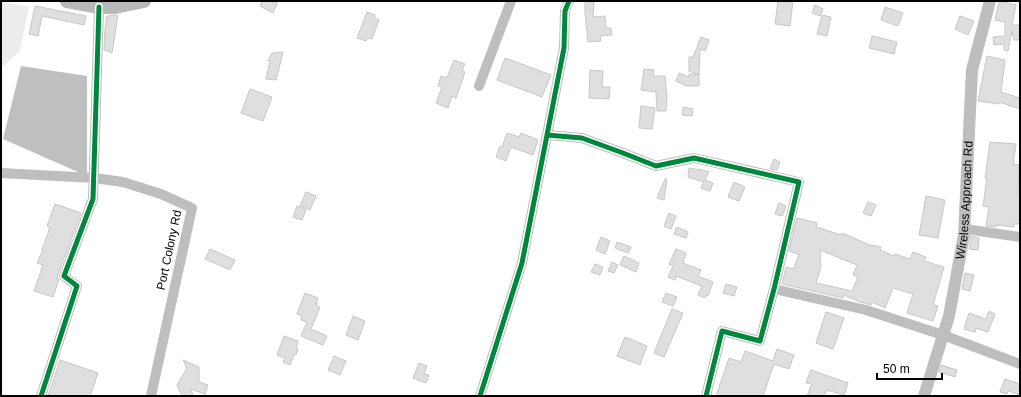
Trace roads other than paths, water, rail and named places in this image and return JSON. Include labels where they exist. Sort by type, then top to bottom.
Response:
[{"type":"main road","points":[[67,1],[99,7],[115,7],[144,1]]},
{"type":"street","points":[[478,86],[511,1]]},
{"type":"street","points":[[480,396],[522,262],[564,48],[565,11],[569,1]]},
{"type":"street","name":"Wireless Approach Rd","points":[[924,396],[949,316],[965,229],[972,70],[990,1]]},
{"type":"street","points":[[41,396],[77,286],[64,276],[93,199],[99,7]]},
{"type":"street","points":[[547,135],[582,138],[656,166],[694,158],[799,182],[774,289],[760,340],[722,331],[707,392]]},
{"type":"street","name":"Port Colony Rd","points":[[1,173],[94,178],[123,182],[161,194],[192,208],[151,396]]},
{"type":"street","points":[[965,229],[1020,237]]},
{"type":"street","points":[[774,289],[866,310],[943,335],[1020,364]]}]
